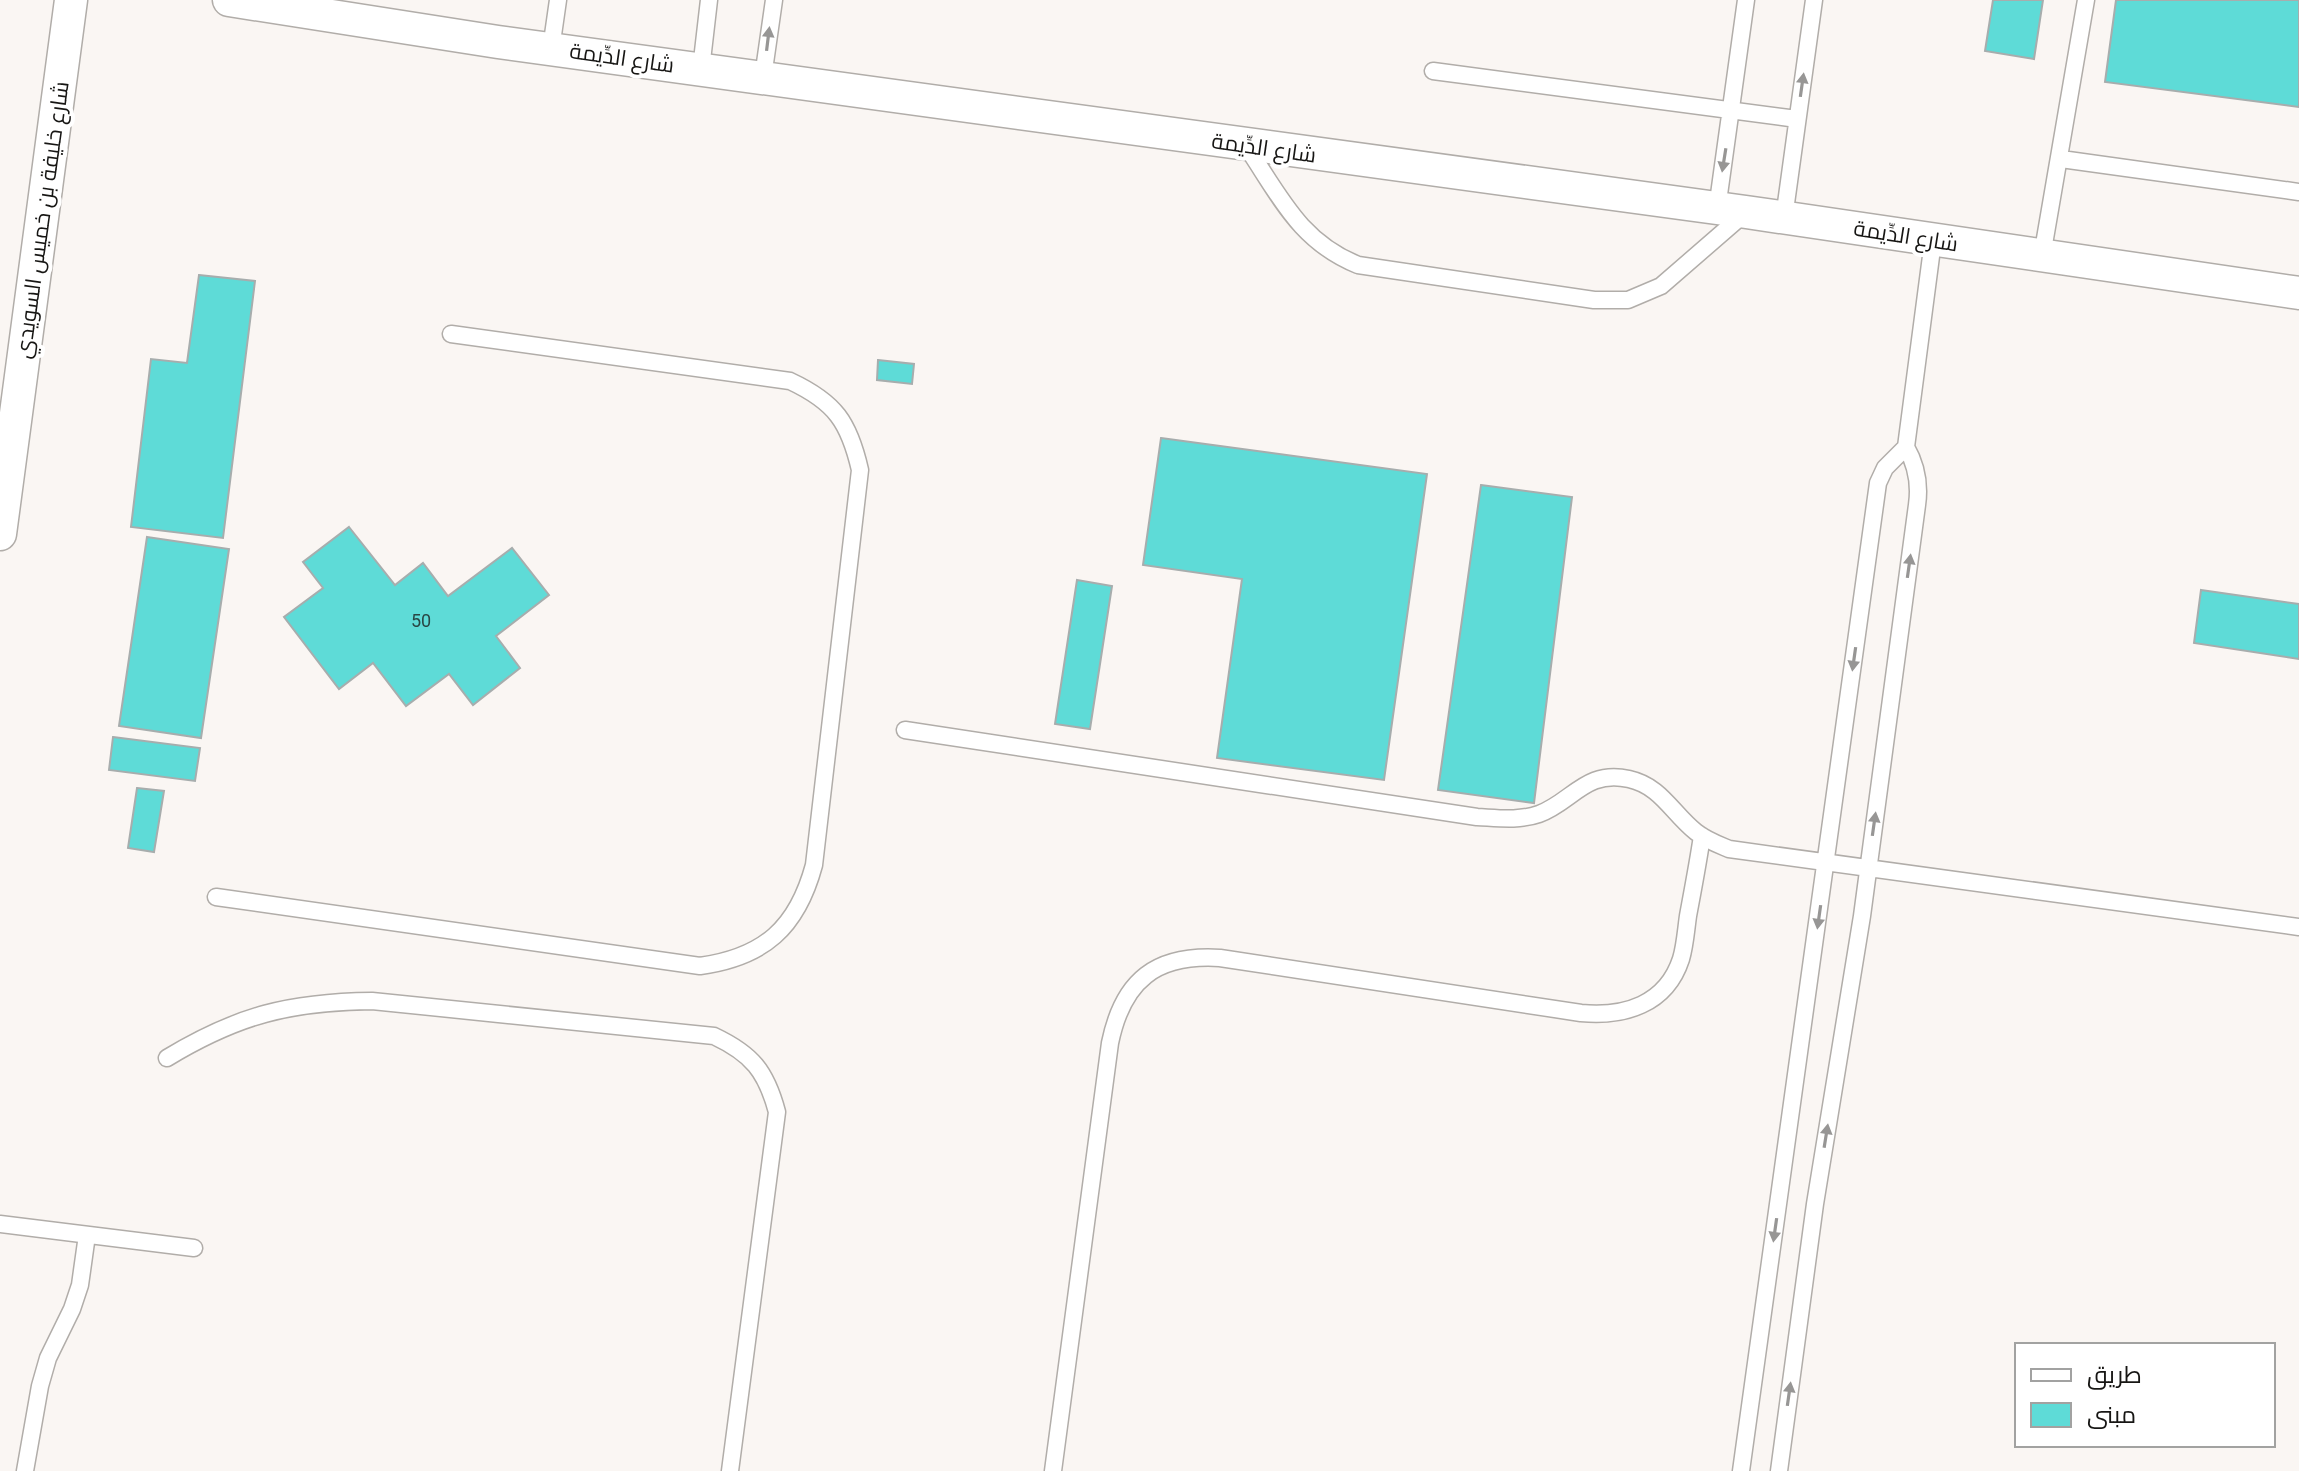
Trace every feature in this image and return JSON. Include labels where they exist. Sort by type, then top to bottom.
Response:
[{"type":"street","name":"شارع خليفة بن خميس السويدي","points":[[0,534],[71,0]]},
{"type":"street","name":"شارع الدِّيمة","points":[[229,0],[551,49],[1731,210],[2299,293]]},
{"type":"lane","points":[[551,49],[558,0]]},
{"type":"lane","points":[[701,69],[709,0]]},
{"type":"lane","points":[[763,77],[774,0]]},
{"type":"lane","points":[[1246,146],[1305,232],[1321,246],[1358,265],[1594,300],[1628,300],[1661,286],[1731,210],[1733,110],[1746,0]]},
{"type":"lane","points":[[1784,218],[1814,0]]},
{"type":"lane","points":[[2042,256],[2086,0]]},
{"type":"lane","points":[[1433,71],[1797,119]]},
{"type":"lane","points":[[2061,159],[2299,192]]},
{"type":"lane","points":[[1741,1471],[1878,483],[1885,468],[1906,447],[1933,241]]},
{"type":"lane","points":[[216,897],[700,966],[727,962],[753,952],[775,937],[794,917],[807,892],[814,865],[860,470],[853,441],[839,414],[817,394],[790,381],[451,334]]},
{"type":"lane","points":[[1779,1471],[1815,1204],[1868,868],[1919,490],[1914,460],[1906,447]]},
{"type":"lane","points":[[905,730],[1477,817],[1521,819],[1552,808],[1581,786],[1603,778],[1627,778],[1650,786],[1702,836],[1729,849],[2299,927]]},
{"type":"lane","points":[[1053,1471],[1110,1043],[1115,1017],[1127,994],[1145,975],[1168,962],[1194,956],[1581,1013],[1606,1015],[1630,1011],[1661,991],[1681,960],[1702,836]]},
{"type":"lane","points":[[167,1058],[206,1034],[248,1017],[293,1006],[345,1001],[421,1005],[714,1036],[737,1047],[757,1065],[770,1087],[777,1112],[730,1471]]},
{"type":"lane","points":[[0,1224],[194,1248]]},
{"type":"lane","points":[[25,1471],[40,1386],[48,1358],[80,1285],[87,1235]]},
{"type":"building","points":[[1993,0],[2043,0],[2034,59],[1985,51]]},
{"type":"building","points":[[2116,0],[2299,0],[2299,107],[2105,82]]},
{"type":"building","points":[[199,275],[255,281],[223,538],[131,527],[151,359],[187,363]]},
{"type":"building","points":[[878,360],[914,364],[912,384],[877,380]]},
{"type":"building","points":[[1161,438],[1427,474],[1384,780],[1217,758],[1242,579],[1143,565]]},
{"type":"building","points":[[1481,485],[1572,497],[1534,803],[1438,790]]},
{"type":"building","points":[[349,527],[395,585],[423,563],[448,596],[512,548],[549,595],[496,636],[520,668],[473,705],[449,674],[406,706],[373,663],[339,689],[284,617],[323,588],[303,562]]},
{"type":"building","points":[[147,537],[229,549],[201,738],[119,726]]},
{"type":"building","points":[[1077,580],[1112,586],[1090,729],[1055,724]]},
{"type":"building","points":[[2201,590],[2299,604],[2299,659],[2194,643]]},
{"type":"building","points":[[113,737],[200,748],[195,781],[109,770]]},
{"type":"building","points":[[137,788],[164,791],[154,852],[128,848]]}]
